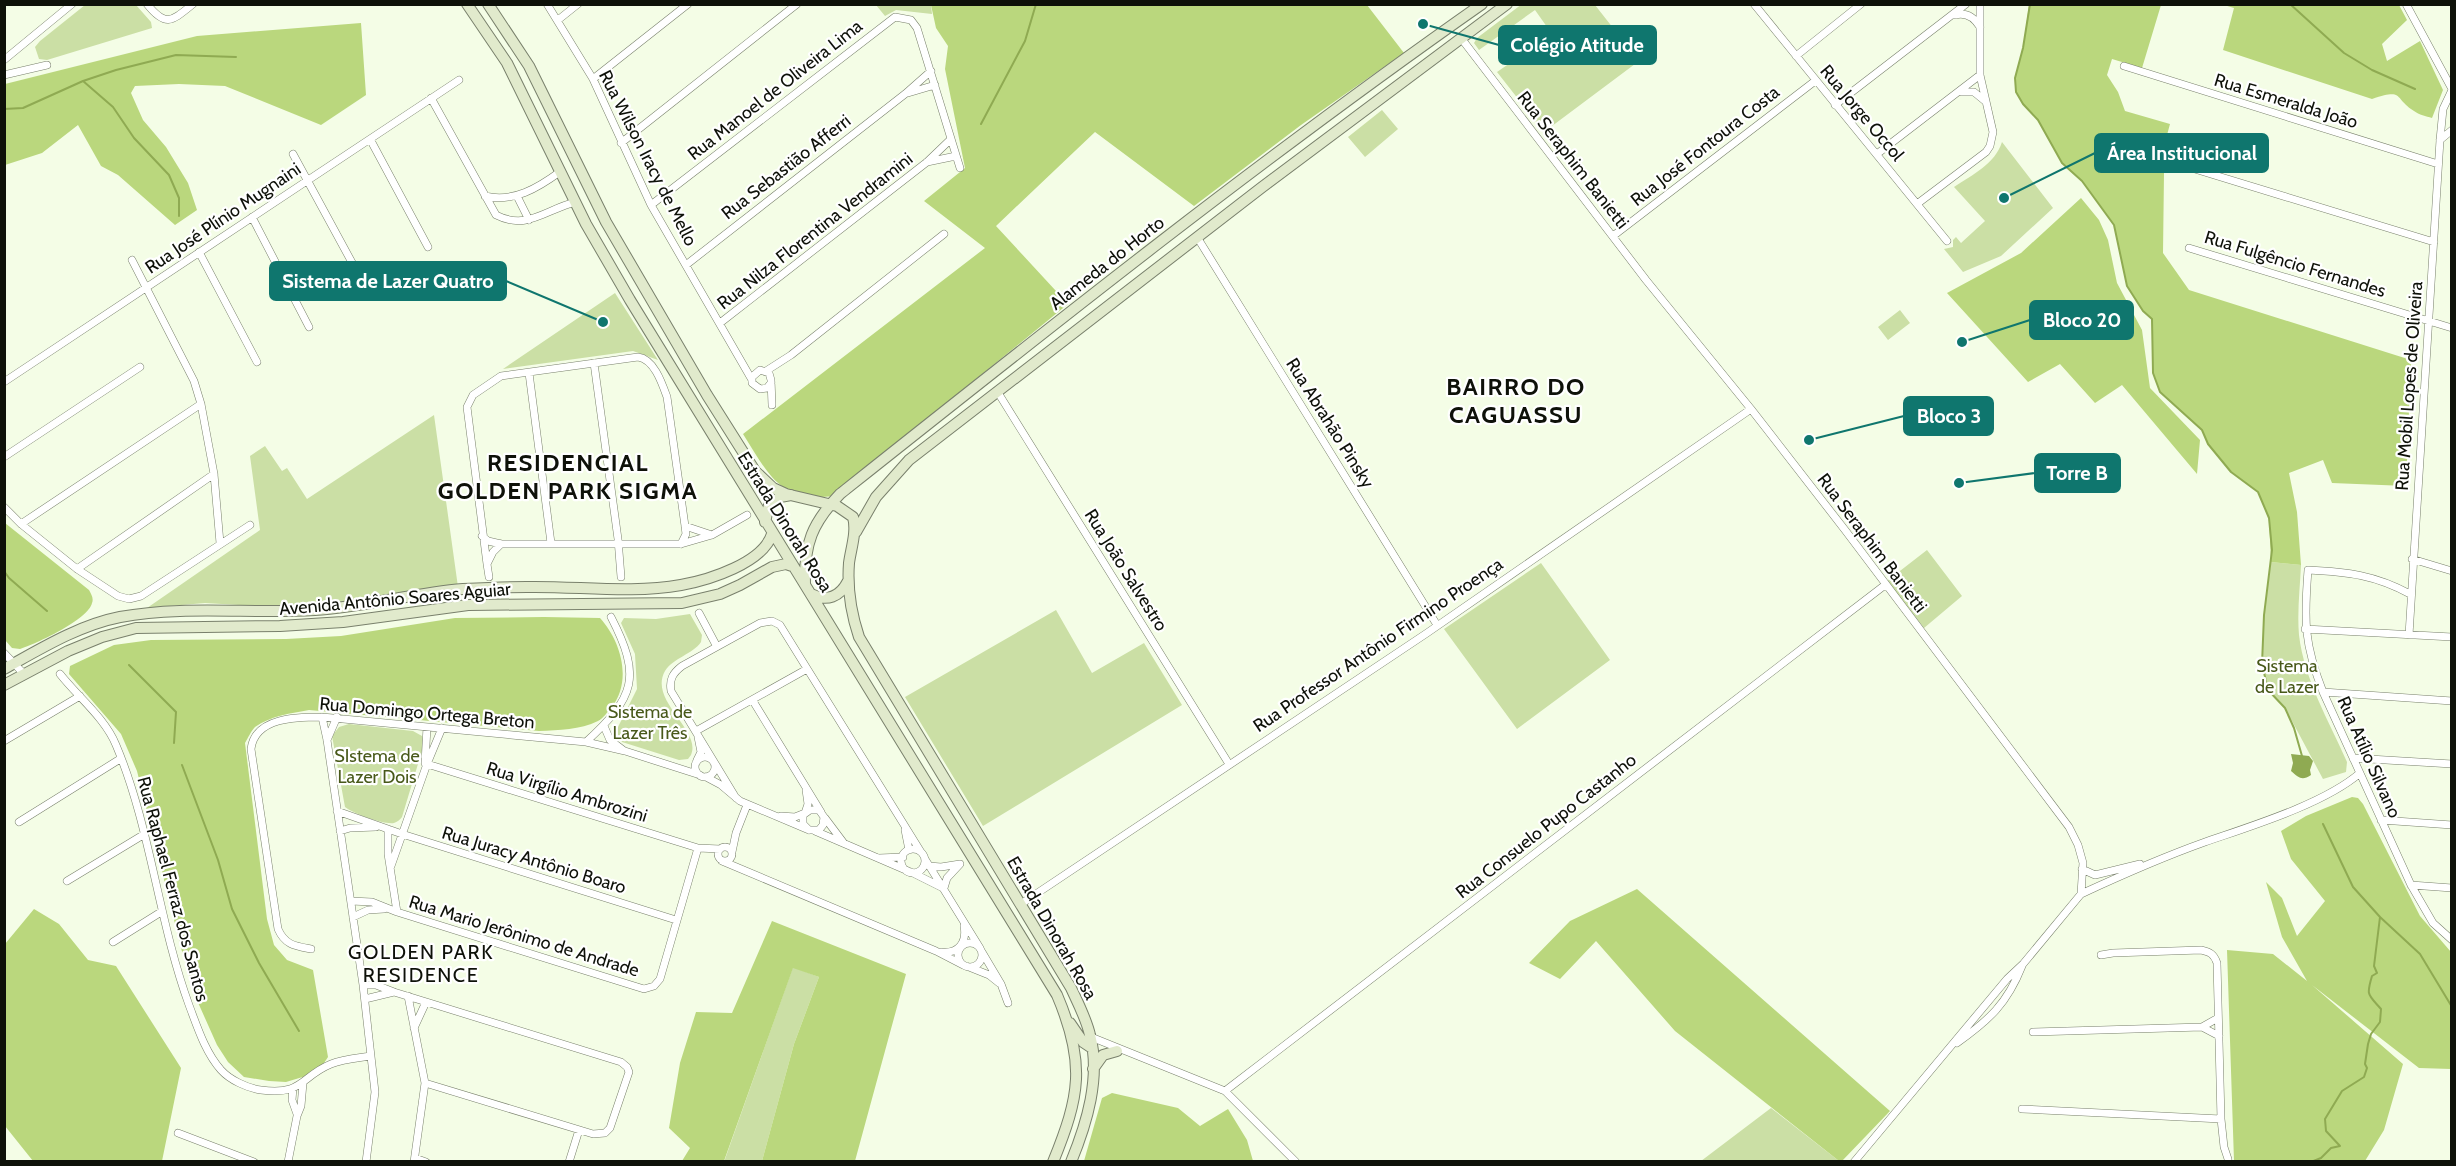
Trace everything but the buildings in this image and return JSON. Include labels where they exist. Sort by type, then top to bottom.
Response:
[{"type":"main road","name":"Estrada Dinorah Rosa","points":[[467,4],[508,65],[586,224],[630,300],[1057,995],[1068,1021],[1077,1076],[1075,1098],[1069,1121],[1053,1161]]},
{"type":"main road","name":"Estrada Dinorah Rosa","points":[[488,4],[532,72],[606,222],[707,395],[755,471],[773,488],[791,495],[837,506],[853,517],[854,538],[848,581],[853,619],[868,655],[1071,988],[1092,1042],[1091,1099],[1083,1133],[1071,1161]]},
{"type":"main road","name":"Alameda do Horto","points":[[854,538],[866,511],[890,478],[909,460],[1197,237],[1508,4]]},
{"type":"main road","points":[[1461,38],[1458,34],[1460,23],[1481,5]]},
{"type":"main road","name":"Alameda do Horto","points":[[804,584],[804,559],[813,527],[840,494],[1002,365],[1313,126],[1481,5]]},
{"type":"main road","points":[[508,65],[520,65],[532,72]]},
{"type":"main road","points":[[765,522],[769,505],[780,497],[791,495]]},
{"type":"main road","name":"Avenida Antônio Soares Aguiar","points":[[10,666],[81,629],[118,617],[180,609],[316,610],[462,589],[528,587],[619,589],[681,585],[705,579],[752,558],[769,543],[772,534]]},
{"type":"main road","name":"Avenida Antônio Soares Aguiar","points":[[4,685],[85,644],[136,628],[332,623],[468,605],[682,603],[704,599],[740,585],[772,567],[786,564],[792,566]]},
{"type":"main road","points":[[810,594],[822,599],[830,598],[844,589],[848,581]]},
{"type":"main road","points":[[617,604],[619,589]]},
{"type":"main road","points":[[1068,1021],[1083,1042],[1092,1042]]},
{"type":"main road","points":[[1093,1069],[1103,1055],[1122,1052]]},
{"type":"street","points":[[4,60],[72,4]]},
{"type":"street","points":[[147,4],[158,18],[168,20],[178,17],[193,4]]},
{"type":"street","name":"Rua Wilson Iracy de Mello","points":[[547,4],[593,79],[651,205],[757,388]]},
{"type":"street","points":[[558,20],[578,4]]},
{"type":"street","points":[[593,79],[688,4]]},
{"type":"street","points":[[621,143],[797,4]]},
{"type":"street","points":[[1796,56],[1861,4]]},
{"type":"street","points":[[1835,105],[1966,4]]},
{"type":"street","points":[[1917,204],[1986,152],[1992,139],[1980,75],[1980,4]]},
{"type":"street","points":[[2406,4],[2451,89]]},
{"type":"street","name":"Rua Jorge Occol","points":[[1754,5],[1947,241]]},
{"type":"street","points":[[1952,15],[1967,14],[1980,27]]},
{"type":"street","name":"Rua Manoel de Oliveira Lima","points":[[651,205],[889,20],[902,17],[914,23],[960,168]]},
{"type":"street","name":"Rua Seraphim Banietti","points":[[1461,38],[1613,236],[1751,409],[2069,827],[2078,845],[2082,869],[2081,894]]},
{"type":"street","points":[[4,75],[47,65]]},
{"type":"street","name":"Rua Esmeralda João","points":[[2124,66],[2438,164]]},
{"type":"street","name":"Rua Sebastião Afferri","points":[[686,265],[905,94],[930,71]]},
{"type":"street","points":[[1877,154],[1980,75]]},
{"type":"street","name":"Rua José Plínio Mugnaini","points":[[4,382],[459,80]]},
{"type":"street","name":"Rua José Fontoura Costa","points":[[1613,236],[1815,81]]},
{"type":"street","name":"Rua Sebastião Afferri","points":[[905,94],[935,85]]},
{"type":"street","name":"Rua Mobil Lopes de Oliveira","points":[[2409,635],[2438,164],[2443,109],[2451,89]]},
{"type":"street","points":[[1953,96],[1969,90],[1980,95],[1986,102]]},
{"type":"street","points":[[431,98],[496,215],[508,222],[529,220],[576,202]]},
{"type":"street","points":[[2440,140],[2451,130]]},
{"type":"street","points":[[370,139],[428,247]]},
{"type":"street","name":"Rua Nilza Florentina Vendramini","points":[[720,323],[927,162],[951,139]]},
{"type":"street","points":[[293,154],[368,292]]},
{"type":"street","name":"Rua Nilza Florentina Vendramini","points":[[927,162],[956,156]]},
{"type":"street","points":[[2175,163],[2433,242]]},
{"type":"street","points":[[485,196],[500,200],[517,196],[561,171]]},
{"type":"street","points":[[517,196],[529,220]]},
{"type":"street","points":[[252,217],[309,327]]},
{"type":"street","points":[[757,388],[763,389],[769,377],[791,355],[944,234]]},
{"type":"street","name":"Rua Abrahão Pinsky","points":[[1197,237],[1437,625]]},
{"type":"street","name":"Rua Fulgêncio Fernandes","points":[[2189,248],[2451,328]]},
{"type":"street","points":[[200,252],[257,362]]},
{"type":"street","points":[[132,260],[194,381],[201,404],[214,474],[219,543]]},
{"type":"street","name":"Rua Wilson Iracy de Mello","points":[[740,356],[757,371]]},
{"type":"street","points":[[489,577],[466,407],[473,395],[501,376],[643,357],[647,360],[661,381],[667,397],[686,534],[681,544]]},
{"type":"street","points":[[594,363],[621,577]]},
{"type":"street","points":[[4,457],[140,368]]},
{"type":"street","points":[[752,380],[757,371],[769,377]]},
{"type":"street","points":[[529,373],[551,543]]},
{"type":"street","points":[[757,388],[771,405],[769,377]]},
{"type":"street","name":"Rua João Salvestro","points":[[997,391],[1228,764]]},
{"type":"street","points":[[21,524],[201,404]]},
{"type":"street","name":"Rua Professor Antônio Firmino Proença","points":[[1021,904],[1437,625],[1751,409]]},
{"type":"street","points":[[77,569],[214,474]]},
{"type":"street","points":[[4,507],[21,524],[77,569],[118,596],[129,598],[141,596],[219,543],[250,525]]},
{"type":"street","points":[[483,536],[488,541],[501,544],[681,544],[712,535],[747,515]]},
{"type":"street","points":[[685,526],[712,535]]},
{"type":"street","points":[[487,564],[493,552],[501,544]]},
{"type":"street","points":[[2412,559],[2451,571]]},
{"type":"street","name":"Rua Atílio Silvano","points":[[2410,594],[2387,581],[2352,572],[2308,570],[2305,629],[2312,664],[2323,692],[2411,885],[2433,922],[2451,940]]},
{"type":"street","name":"Rua Consuelo Pupo Castanho","points":[[1225,1091],[1885,585]]},
{"type":"street","points":[[699,613],[716,645]]},
{"type":"street","points":[[586,742],[604,726],[622,704],[629,687],[631,673],[623,641],[611,617]]},
{"type":"street","points":[[735,798],[671,691],[669,683],[673,673],[716,645],[760,623],[772,621],[780,625],[944,888],[1001,984],[1008,1003]]},
{"type":"street","points":[[2305,629],[2451,637]]},
{"type":"street","points":[[4,653],[10,666],[24,674]]},
{"type":"street","points":[[697,733],[807,669]]},
{"type":"street","name":"Rua Raphael Ferraz dos Santos","points":[[60,674],[80,696],[116,744],[130,784],[180,981],[199,1031],[222,1071],[234,1080],[259,1090],[293,1092],[331,1064],[371,1056]]},
{"type":"street","points":[[2323,692],[2451,701]]},
{"type":"street","points":[[4,741],[80,696]]},
{"type":"street","points":[[753,701],[823,814],[845,844]]},
{"type":"street","name":"Rua Domingo Ortega Breton","points":[[311,949],[292,945],[283,940],[278,929],[251,749],[254,737],[261,730],[288,717],[337,717],[586,742],[625,752],[703,776],[721,784],[735,798],[747,805],[812,830],[944,888]]},
{"type":"street","points":[[322,717],[338,811],[371,1056],[375,1101],[366,1161]]},
{"type":"street","points":[[327,740],[337,717]]},
{"type":"street","points":[[604,726],[610,740],[625,752]]},
{"type":"street","points":[[427,764],[424,760],[428,727]]},
{"type":"street","points":[[391,866],[442,728]]},
{"type":"street","points":[[672,766],[686,766],[697,761],[706,756],[713,761],[715,770],[711,775],[703,776],[696,771],[697,761],[700,752],[697,733]]},
{"type":"street","points":[[2353,758],[2451,764]]},
{"type":"street","points":[[19,822],[120,759]]},
{"type":"street","name":"Rua Virgílio Ambrozini","points":[[427,764],[698,848],[721,861],[936,951],[989,975],[1001,984]]},
{"type":"street","points":[[1854,1161],[2001,985],[2023,964],[2081,894],[2166,856],[2267,820],[2327,794],[2349,783],[2360,773]]},
{"type":"street","points":[[805,784],[808,804],[803,824],[812,830],[823,825],[823,814]]},
{"type":"street","points":[[736,833],[717,855],[721,861],[729,860],[747,805]]},
{"type":"street","points":[[773,815],[789,818],[813,809],[823,814]]},
{"type":"street","name":"Rua Juracy Antônio Boaro","points":[[338,811],[402,834],[676,920]]},
{"type":"street","points":[[2381,820],[2451,825]]},
{"type":"street","points":[[904,825],[909,850]]},
{"type":"street","name":"Rua Juracy Antônio Boaro","points":[[340,831],[356,827],[386,828]]},
{"type":"street","points":[[386,828],[397,912]]},
{"type":"street","points":[[67,881],[143,835]]},
{"type":"street","points":[[676,920],[698,848]]},
{"type":"street","name":"Rua Virgílio Ambrozini","points":[[698,848],[721,848]]},
{"type":"street","points":[[721,848],[727,848],[732,853]]},
{"type":"street","points":[[909,850],[917,850],[923,855],[921,869],[909,871],[903,865],[903,857],[909,850]]},
{"type":"street","name":"Rua Virgílio Ambrozini","points":[[732,853],[746,871]]},
{"type":"street","points":[[2082,869],[2095,875],[2166,856]]},
{"type":"street","points":[[876,858],[903,857]]},
{"type":"street","points":[[929,866],[960,864],[947,878],[944,888]]},
{"type":"street","points":[[2082,882],[2106,882]]},
{"type":"street","points":[[2411,885],[2451,888]]},
{"type":"street","name":"Rua Mario Jerônimo de Andrade","points":[[351,901],[372,902],[397,912],[644,989],[654,986],[660,979],[676,920]]},
{"type":"street","name":"Rua Mario Jerônimo de Andrade","points":[[353,917],[368,910],[387,908]]},
{"type":"street","points":[[113,942],[161,912]]},
{"type":"street","points":[[963,923],[965,939],[958,957],[965,966],[977,964],[982,957],[981,950]]},
{"type":"street","name":"Rua Virgílio Ambrozini","points":[[936,951],[953,952],[968,943],[977,944],[981,950]]},
{"type":"street","points":[[2101,956],[2113,953],[2209,951],[2214,956],[2217,963],[2221,1119],[2224,1147],[2228,1159]]},
{"type":"street","points":[[1948,1050],[1984,1024],[2013,990],[2023,964]]},
{"type":"street","points":[[2001,985],[2008,982],[2013,990]]},
{"type":"street","points":[[363,985],[376,985],[621,1062],[627,1067],[628,1076],[613,1124],[605,1132],[593,1134],[425,1083]]},
{"type":"street","points":[[364,999],[394,992]]},
{"type":"street","points":[[408,996],[425,1083],[414,1160],[426,1161]]},
{"type":"street","points":[[414,1028],[426,1002]]},
{"type":"street","points":[[2032,1032],[2202,1027],[2218,1017]]},
{"type":"street","points":[[1970,1023],[1973,1032]]},
{"type":"street","points":[[2202,1027],[2218,1036]]},
{"type":"street","points":[[1092,1042],[1122,1052]]},
{"type":"street","points":[[1092,1042],[1225,1091],[1296,1161]]},
{"type":"street","points":[[288,1161],[301,1106],[303,1083]]},
{"type":"street","points":[[293,1092],[297,1116]]},
{"type":"street","points":[[2022,1109],[2221,1119]]},
{"type":"street","points":[[569,1161],[579,1130]]},
{"type":"street","points":[[178,1133],[254,1161]]},
{"type":"green space","points":[[1522,4],[1595,5],[1639,61],[1544,132],[1497,72],[1552,34],[1535,10],[1479,50],[1474,43],[1477,38]]},
{"type":"green space","points":[[85,5],[136,5],[151,22],[152,28],[47,60],[39,59],[35,47],[40,41]]},
{"type":"green space","points":[[876,5],[931,5],[932,14],[896,10],[885,16]]},
{"type":"green space","points":[[1382,110],[1398,129],[1365,157],[1348,137]]},
{"type":"green space","points":[[2002,142],[2053,208],[2001,256],[1963,272],[1944,249],[1953,247],[1953,240],[1956,237],[1961,243],[1985,221],[1954,187],[1988,163],[1999,150]]},
{"type":"green space","points":[[615,293],[658,360],[633,351],[503,369]]},
{"type":"green space","points":[[1900,310],[1910,323],[1888,340],[1878,327]]},
{"type":"green space","points":[[434,415],[458,587],[341,604],[272,607],[205,603],[147,608],[260,530],[250,456],[265,446],[282,471],[287,468],[307,499]]},
{"type":"green space","points":[[1927,550],[1962,596],[1924,628],[1887,581]]},
{"type":"green space","name":"Sistema de Lazer","points":[[2271,562],[2301,565],[2298,618],[2302,651],[2318,700],[2347,762],[2346,772],[2323,779],[2285,708],[2268,690],[2262,664],[2264,615]]},
{"type":"green space","points":[[1541,563],[1610,660],[1517,729],[1444,629]]},
{"type":"green space","points":[[1056,610],[1092,673],[1144,643],[1182,705],[983,826],[905,697]]},
{"type":"green space","name":"Sistema de Lazer Três","points":[[690,614],[702,635],[701,642],[665,671],[662,682],[663,693],[683,725],[692,745],[688,759],[679,760],[622,742],[615,733],[637,689],[635,654],[621,623],[624,618],[656,619]]},
{"type":"green space","name":"SIstema de Lazer Dois","points":[[349,724],[413,731],[422,736],[424,744],[402,817],[394,823],[376,820],[345,807],[332,736],[339,727]]},
{"type":"green space","points":[[793,967],[819,977],[794,1044],[762,1161],[724,1162]]},
{"type":"green space","points":[[1771,1108],[1839,1161],[1701,1161]]},
{"type":"shaded area","points":[[931,5],[1367,5],[1404,53],[1301,125],[1194,206],[1095,132],[996,226],[1068,304],[833,496],[800,495],[787,490],[768,473],[743,434],[985,248],[924,201],[965,168],[945,69],[948,46],[936,28]]},
{"type":"shaded area","points":[[2029,5],[2161,5],[2142,68],[2112,59],[2107,75],[2118,92],[2125,111],[2170,124],[2161,157],[2164,173],[2163,253],[2189,290],[2411,360],[2406,486],[2332,483],[2323,460],[2289,473],[2297,512],[2301,565],[2271,562],[2269,519],[2258,492],[2231,472],[2208,444],[2202,430],[2160,392],[2153,373],[2152,319],[2143,311],[2127,286],[2114,225],[2082,181],[2062,163],[2038,120],[2023,104],[2016,92],[2015,78],[2023,48]]},
{"type":"shaded area","points":[[2224,5],[2399,5],[2407,20],[2382,44],[2387,61],[2420,41],[2443,90],[2432,118],[2416,112],[2398,96],[2390,94],[2372,99],[2223,50],[2234,8]]},
{"type":"shaded area","points":[[361,23],[366,95],[321,125],[225,86],[179,84],[135,86],[131,93],[143,120],[166,147],[188,183],[197,210],[175,225],[118,175],[101,166],[78,125],[42,153],[5,165],[5,84],[197,36]]},
{"type":"shaded area","points":[[2081,198],[2099,220],[2108,240],[2117,283],[2142,330],[2150,388],[2200,440],[2197,474],[2122,385],[2095,403],[2060,364],[2028,382],[1947,293],[2021,253]]},
{"type":"shaded area","points":[[5,523],[89,590],[92,598],[89,609],[82,616],[38,642],[20,649],[12,648],[5,640]]},
{"type":"shaded area","points":[[455,618],[600,618],[614,638],[622,662],[622,686],[611,708],[598,721],[577,728],[539,731],[309,710],[274,718],[261,723],[252,730],[245,743],[267,919],[274,945],[287,960],[313,970],[328,1057],[324,1063],[306,1076],[286,1082],[244,1077],[228,1062],[217,1045],[196,998],[181,948],[137,771],[121,734],[69,674],[70,666],[114,645],[151,640],[286,639],[341,636]]},
{"type":"shaded area","points":[[2291,754],[2309,756],[2313,761],[2311,775],[2301,778],[2291,771],[2293,763]]},
{"type":"shaded area","points":[[2352,797],[2358,798],[2363,804],[2420,916],[2451,952],[2451,1069],[2419,1068],[2312,985],[2403,1064],[2384,1130],[2365,1161],[2234,1161],[2227,950],[2273,954],[2307,981],[2282,937],[2266,882],[2282,898],[2297,936],[2325,901],[2291,859],[2281,831],[2306,816]]},
{"type":"shaded area","points":[[1637,889],[1890,1111],[1842,1161],[1839,1161],[1675,1031],[1596,941],[1560,979],[1529,963],[1570,921]]},
{"type":"shaded area","points":[[34,909],[59,924],[88,960],[116,966],[181,1068],[162,1161],[33,1161],[5,1126],[5,944]]},
{"type":"shaded area","points":[[772,921],[906,974],[855,1161],[762,1161],[794,1044],[819,977],[793,968],[724,1161],[682,1161],[690,1148],[669,1128],[680,1063],[696,1012],[732,1013]]},
{"type":"shaded area","points":[[1112,1093],[1178,1108],[1200,1126],[1228,1109],[1247,1140],[1253,1161],[1084,1161],[1102,1098]]},
{"type":"waterway","points":[[981,124],[1025,41],[1036,4]]},
{"type":"waterway","points":[[2030,4],[2023,48],[2015,78],[2016,92],[2023,104],[2038,120],[2062,163],[2082,181],[2114,225],[2127,286],[2143,311],[2152,319],[2153,373],[2160,392],[2202,430],[2208,444],[2231,472],[2258,492],[2269,518],[2272,550],[2264,615],[2262,664],[2268,690],[2285,708],[2294,728],[2302,756]]},
{"type":"waterway","points":[[2290,4],[2344,53],[2372,70],[2415,89]]},
{"type":"waterway","points":[[4,109],[23,108],[83,81],[176,55],[236,57]]},
{"type":"waterway","points":[[83,81],[113,107],[134,138],[169,175],[179,198],[179,216]]},
{"type":"waterway","points":[[4,571],[47,611]]},
{"type":"waterway","points":[[129,665],[176,712],[174,743]]},
{"type":"waterway","points":[[182,765],[218,860],[232,909],[259,963],[299,1031]]},
{"type":"waterway","points":[[2323,824],[2353,887],[2380,917],[2420,954],[2452,1007]]},
{"type":"waterway","points":[[2311,1162],[2321,1158],[2331,1148],[2340,1146],[2326,1131],[2325,1119],[2342,1091],[2364,1077],[2367,1068],[2365,1064],[2368,1044],[2371,1034],[2380,1022],[2381,1009],[2369,994],[2372,976],[2377,973],[2374,966],[2380,917]]},
{"type":"place","name":"Colégio Atitude","points":[[1423,24]]},
{"type":"place","name":"Área Institucional","points":[[2004,198]]},
{"type":"place","name":"Sistema de Lazer Quatro","points":[[603,322]]},
{"type":"place","name":"Bloco 20","points":[[1962,342]]},
{"type":"place","name":"Bloco 3","points":[[1809,440]]},
{"type":"place","name":"Torre B","points":[[1959,483]]},
{"type":"district","name":"BAIRRO DO CAGUASSU","points":[[1516,400]]},
{"type":"district","name":"RESIDENCIAL GOLDEN PARK SIGMA","points":[[568,476]]},
{"type":"district","name":"GOLDEN PARK RESIDENCE","points":[[421,964]]}]
